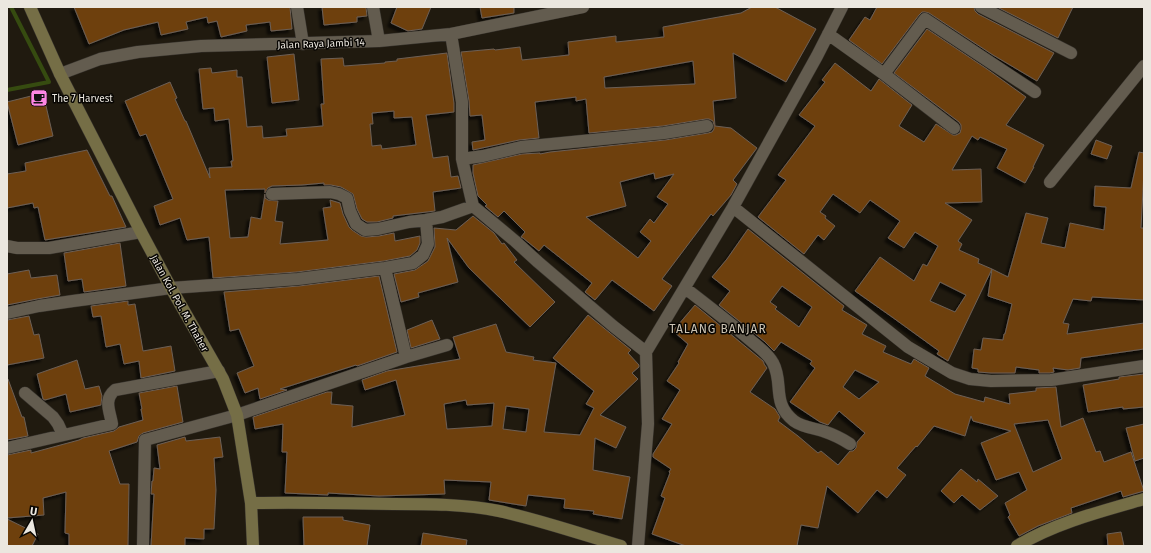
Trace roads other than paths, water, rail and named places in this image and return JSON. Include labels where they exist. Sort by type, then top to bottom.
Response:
[{"type":"street","name":"Jalan Kol. Pol. M. Thaher","points":[[30,7],[60,74],[141,232],[223,379],[237,415],[251,503],[254,546]]},
{"type":"street","points":[[297,7],[303,44]]},
{"type":"street","points":[[373,7],[379,41]]},
{"type":"street","name":"Jalan Raya Jambi 14","points":[[60,74],[100,59],[138,52],[201,46],[379,41],[451,34],[583,7]]},
{"type":"street","points":[[638,546],[648,424],[646,352],[733,207],[842,7]]},
{"type":"street","points":[[981,7],[1071,53]]},
{"type":"street","points":[[884,74],[925,19],[1035,92]]},
{"type":"street","points":[[451,34],[462,102],[462,159],[473,206],[515,240],[538,262],[613,326],[646,352]]},
{"type":"street","points":[[828,34],[884,74],[954,128]]},
{"type":"street","points":[[1050,182],[1144,66]]},
{"type":"street","points":[[462,159],[483,156],[521,147],[664,133],[707,126]]},
{"type":"street","points":[[272,194],[330,192],[339,194],[347,198],[350,211],[356,224],[364,230],[378,229],[442,217],[473,206]]},
{"type":"street","points":[[733,207],[908,347],[952,373],[970,378],[991,381],[1051,380],[1144,366]]},
{"type":"street","points":[[7,313],[39,306],[171,288],[298,279],[413,263],[423,255],[428,244],[426,220]]},
{"type":"street","points":[[7,246],[32,249],[49,248],[141,232]]},
{"type":"street","points":[[385,268],[406,357]]},
{"type":"street","points":[[685,288],[732,324],[761,349],[773,362],[777,373],[779,397],[782,408],[794,422],[837,436],[850,444]]},
{"type":"street","points":[[143,546],[145,440],[237,415],[406,357],[448,345]]},
{"type":"street","points":[[7,448],[112,424],[107,399],[114,390],[219,371]]},
{"type":"street","points":[[25,394],[53,417],[63,435]]},
{"type":"street","points":[[1017,546],[1026,540],[1065,523],[1144,499]]},
{"type":"street","points":[[251,503],[308,502],[408,504],[478,508],[533,519],[621,546]]},
{"type":"waterway","points":[[7,90],[49,82],[11,7]]},
{"type":"place","name":"The 7 Harvest","points":[[39,98]]},
{"type":"district","name":"TALANG BANJAR","points":[[718,329]]}]
